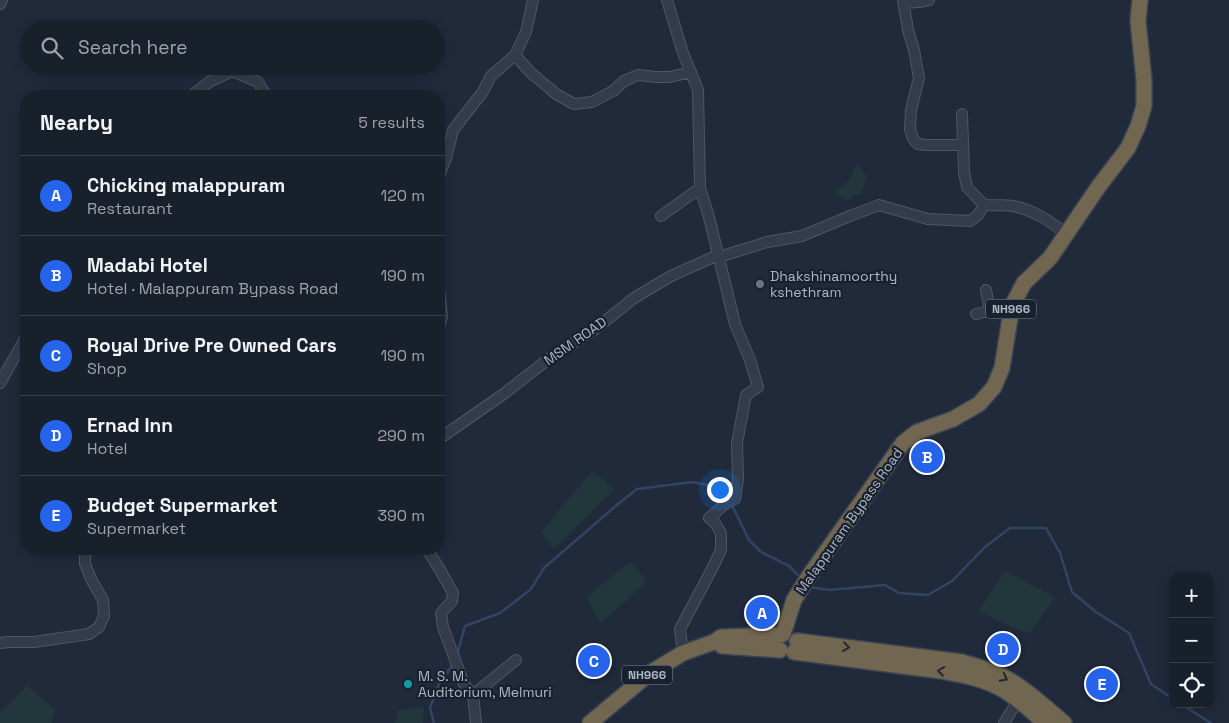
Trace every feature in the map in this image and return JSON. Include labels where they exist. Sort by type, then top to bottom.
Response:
[{"type":"highway","name":"Malappuram Bypass Road","points":[[789,641],[794,600],[903,443],[917,432],[953,419],[979,404],[994,387],[1002,368],[1012,306],[1024,283],[1050,258],[1128,148],[1138,126],[1144,106],[1144,80],[1139,30],[1140,0]]},
{"type":"highway","name":"NH966","points":[[590,723],[650,673],[684,654],[714,642],[722,646],[735,646],[789,641]]},
{"type":"highway","points":[[789,641],[962,675],[1004,690],[1045,723]]},
{"type":"highway","points":[[789,641],[962,662],[979,667],[1016,684],[1064,723]]},
{"type":"street","points":[[0,4],[2,0]]},
{"type":"street","points":[[445,161],[453,130],[482,94],[490,76],[515,55],[526,32],[533,0]]},
{"type":"street","points":[[668,0],[684,53],[698,90],[700,188],[735,324],[750,360],[758,387],[746,395],[737,443],[738,480],[730,501],[709,518],[716,523],[720,533],[721,550],[680,629],[684,654]]},
{"type":"street","points":[[929,0],[919,2],[903,1],[919,78],[911,110],[910,129],[913,139],[918,144],[926,146],[963,145]]},
{"type":"street","points":[[515,55],[530,72],[556,94],[574,104],[592,102],[614,91],[624,81],[638,75],[656,78],[691,72]]},
{"type":"street","points":[[199,90],[209,82],[224,75]]},
{"type":"street","points":[[241,75],[258,82],[263,90]]},
{"type":"street","points":[[962,114],[964,172],[967,187],[984,205],[1013,206],[1031,211],[1048,220],[1066,234]]},
{"type":"street","points":[[662,216],[700,188]]},
{"type":"street","name":"MSM ROAD","points":[[445,435],[552,357],[594,330],[634,298],[671,276],[718,256],[767,242],[802,236],[879,205],[928,219],[970,221],[978,215],[984,205]]},
{"type":"street","points":[[986,290],[990,311]]},
{"type":"street","points":[[976,314],[1012,306]]},
{"type":"street","points":[[0,382],[20,347]]},
{"type":"street","points":[[0,643],[34,642],[89,634],[99,627],[104,616],[103,600],[91,580],[85,555]]},
{"type":"street","points":[[431,555],[453,593],[452,601],[442,613],[443,627],[464,684],[473,695],[476,723]]},
{"type":"street","points":[[473,695],[516,660]]},
{"type":"street","points":[[1004,723],[1018,700]]},
{"type":"green space","points":[[859,165],[867,178],[861,194],[854,194],[848,201],[836,192],[849,181],[855,167]]},
{"type":"green space","points":[[592,471],[615,489],[554,549],[541,532]]},
{"type":"green space","points":[[630,562],[647,581],[601,623],[586,597]]},
{"type":"green space","points":[[1005,571],[1055,597],[1029,634],[978,611]]},
{"type":"green space","points":[[27,685],[55,710],[52,723],[0,723],[0,713]]},
{"type":"green space","points":[[424,707],[423,723],[395,723],[398,710]]},
{"type":"waterway","points":[[457,655],[465,626],[500,613],[531,589],[544,568],[637,489],[693,482],[725,489],[729,497]]},
{"type":"waterway","points":[[732,505],[749,540],[761,552],[789,566],[801,578]]},
{"type":"waterway","points":[[809,586],[829,590],[885,585],[899,593],[928,595],[952,581],[985,547],[1010,528],[1046,528],[1060,553],[1072,592],[1096,612],[1129,633],[1151,684],[1169,696]]},
{"type":"waterway","points":[[434,723],[430,708],[439,684],[453,664]]},
{"type":"waterway","points":[[1187,708],[1211,723]]},
{"type":"place","name":"Dhakshinamoorthy kshethram","points":[[760,284]]},
{"type":"place","name":"Madabi Hotel","points":[[927,457]]},
{"type":"place","name":"Chicking malappuram","points":[[762,613]]},
{"type":"place","name":"Ernad Inn","points":[[1003,649]]},
{"type":"place","name":"Royal Drive Pre Owned Cars","points":[[594,661]]},
{"type":"place","name":"M. S. M. Auditorium, Melmuri","points":[[408,684]]},
{"type":"place","name":"Budget Supermarket","points":[[1102,684]]}]
